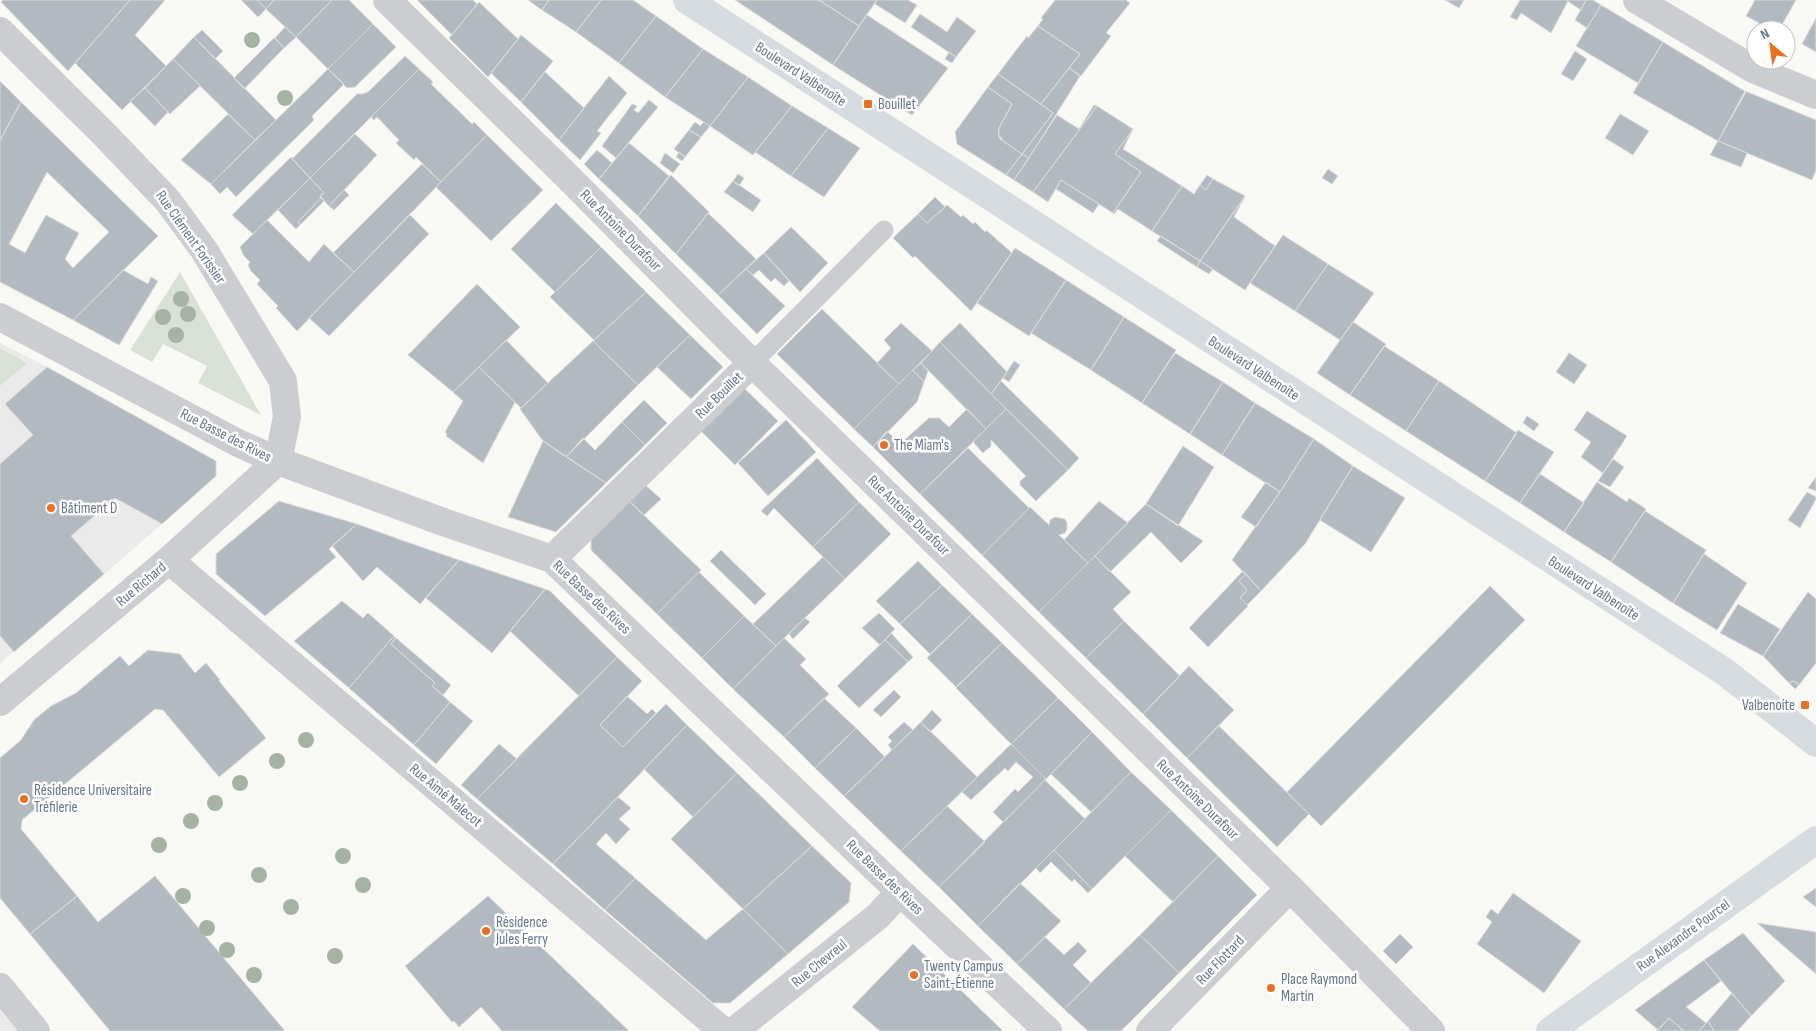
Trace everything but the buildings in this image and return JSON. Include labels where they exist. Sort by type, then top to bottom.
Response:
[{"type":"main road","name":"Boulevard Valbenoîte","points":[[687,0],[1725,672],[1816,743]]},
{"type":"main road","name":"Rue Alexandre Pourcel","points":[[1550,1031],[1816,840]]},
{"type":"street","name":"Rue Antoine Durafour","points":[[387,0],[568,177],[752,363],[1290,888],[1431,1031]]},
{"type":"street","points":[[1637,0],[1754,69],[1816,95]]},
{"type":"street","name":"Rue Clément Forissier","points":[[0,31],[105,135],[168,201],[204,250],[283,381],[287,417],[278,461]]},
{"type":"street","name":"Rue Basse des Rives","points":[[0,317],[238,443],[278,461],[446,524],[552,559],[1048,1031]]},
{"type":"street","name":"Rue Bouillet","points":[[552,559],[752,363]]},
{"type":"street","name":"Rue Richard","points":[[0,702],[169,560],[278,461]]},
{"type":"street","name":"Rue Aimé Malecot","points":[[169,560],[722,1031]]},
{"type":"street","name":"Rue Flottard","points":[[1150,1031],[1290,888]]},
{"type":"street","name":"Rue Chevreul","points":[[734,1031],[878,916],[900,892]]},
{"type":"street","points":[[0,987],[36,1031]]},
{"type":"lane","name":"Rue Bouillet","points":[[752,363],[884,230]]},
{"type":"shaded area","points":[[180,272],[261,415],[198,383],[207,366],[163,344],[152,362],[130,350]]},
{"type":"shaded area","name":"Bâtiment D","points":[[0,343],[216,461],[216,476],[0,663]]},
{"type":"shaded area","points":[[0,348],[27,363],[0,386]]},
{"type":"shaded area","points":[[0,1010],[18,1031],[0,1031]]},
{"type":"place","name":"Bouillet","points":[[868,104]]},
{"type":"place","name":"The Miam's","points":[[884,445]]},
{"type":"place","name":"Bâtiment D","points":[[51,508]]},
{"type":"place","name":"Valbenoite","points":[[1805,705]]},
{"type":"place","name":"Résidence Universitaire Tréfilerie","points":[[24,799]]},
{"type":"place","name":"Résidence Jules Ferry","points":[[486,931]]},
{"type":"place","name":"Twenty Campus Saint-Étienne","points":[[914,975]]},
{"type":"place","name":"Place Raymond Martin","points":[[1271,988]]}]
